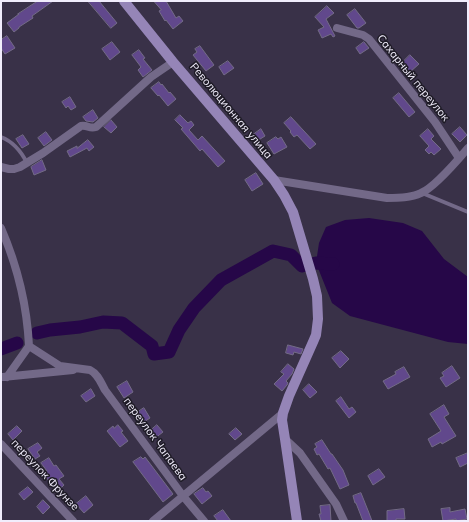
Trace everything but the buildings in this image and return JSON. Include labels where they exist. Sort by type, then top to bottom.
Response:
[{"type":"main road","name":"Революционная улица","points":[[124,1],[173,62],[274,180],[290,206],[304,246],[313,279],[317,296],[318,318],[316,335],[283,413]]},
{"type":"main road","points":[[283,413],[282,420],[297,521]]},
{"type":"street","name":"Сахарный переулок","points":[[337,28],[364,35],[369,39],[436,122],[459,158]]},
{"type":"street","points":[[1,167],[14,169],[43,153],[81,126],[86,125],[92,128],[96,127],[151,77],[173,62]]},
{"type":"street","points":[[274,180],[387,198],[415,196],[422,193],[437,181],[468,148]]},
{"type":"street","points":[[1,228],[18,276],[25,307],[29,346],[4,377]]},
{"type":"street","points":[[29,346],[60,366],[80,369]]},
{"type":"street","points":[[4,377],[80,369]]},
{"type":"street","name":"переулок Чапаева","points":[[80,369],[90,370],[96,374],[105,390],[183,496],[204,521]]},
{"type":"street","points":[[153,521],[283,413]]},
{"type":"street","points":[[285,439],[300,453],[336,504],[344,521]]},
{"type":"street","name":"переулок Фрунзе","points":[[1,444],[73,521]]},
{"type":"lane","points":[[1,137],[15,145],[27,163]]},
{"type":"lane","points":[[422,193],[468,212]]},
{"type":"shaded area","points":[[369,218],[403,223],[422,231],[444,259],[468,277],[468,344],[448,342],[350,316],[332,303],[316,263],[319,243],[326,227],[345,220]]},
{"type":"waterway","points":[[37,333],[103,322],[122,323],[152,346],[154,354],[169,352],[179,330],[194,308],[221,280],[273,251],[291,255],[302,266],[316,263],[333,264]]},
{"type":"waterway","points":[[1,349],[17,343]]}]
